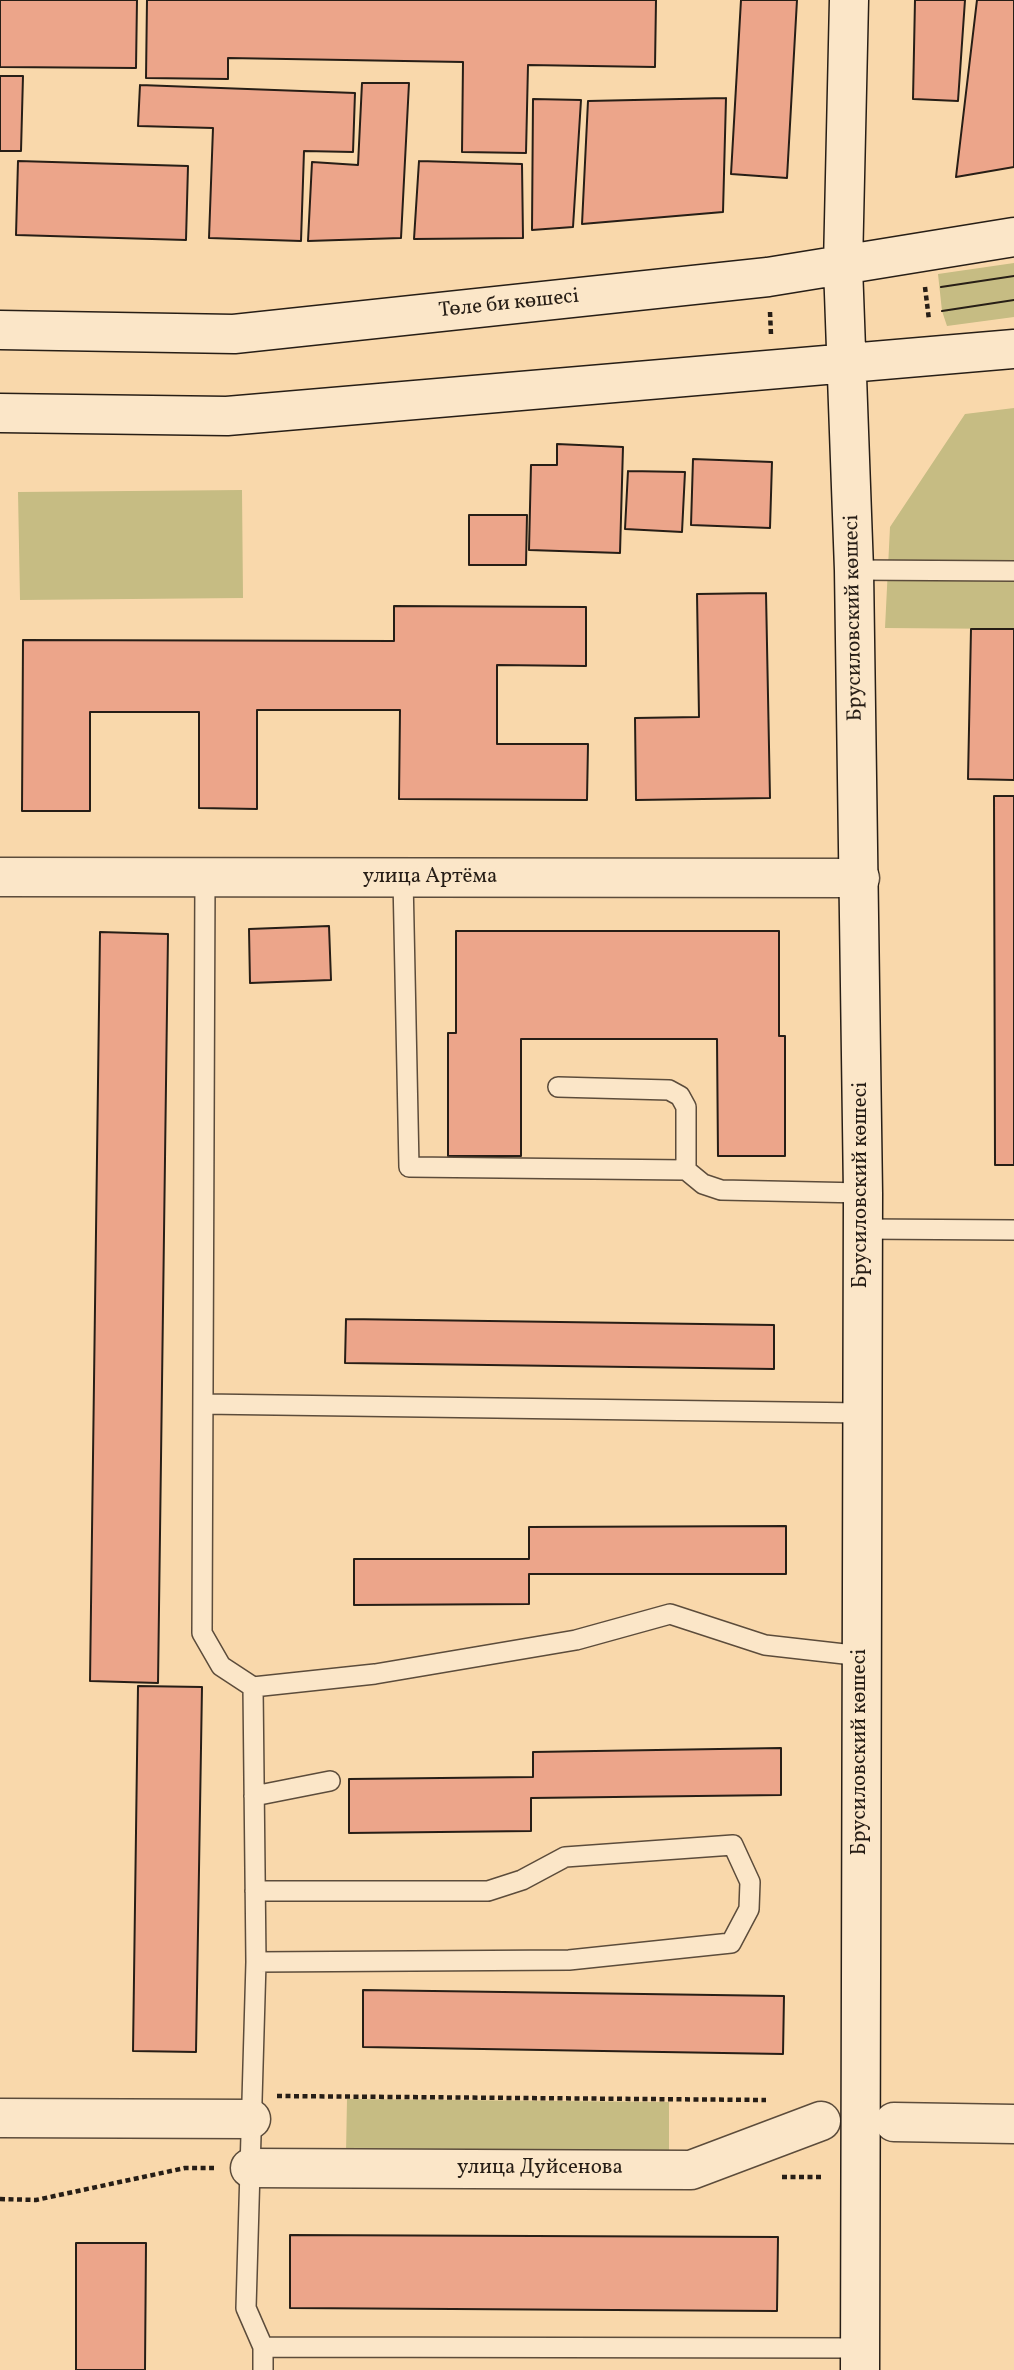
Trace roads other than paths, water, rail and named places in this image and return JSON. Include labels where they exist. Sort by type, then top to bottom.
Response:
[{"type":"street","name":"Брусиловский көшесі","points":[[849,0],[842,266],[848,363],[854,570],[863,1211],[860,2359]]},
{"type":"street","name":"Төле би көшесі","points":[[0,330],[234,334],[755,279],[1014,237]]},
{"type":"street","points":[[0,413],[227,416],[1014,349]]},
{"type":"street","name":"улица Артёма","points":[[0,877],[860,878]]},
{"type":"street","points":[[0,2118],[252,2107]]},
{"type":"street","name":"улица Дуйсенова","points":[[250,2168],[691,2169],[821,2121]]},
{"type":"street","points":[[894,2122],[1014,2124]]},
{"type":"lane","points":[[854,570],[1014,571]]},
{"type":"lane","points":[[205,877],[202,1633],[221,1666],[253,1687],[455,1662],[576,1640],[670,1614],[765,1645],[862,1656]]},
{"type":"lane","points":[[403,878],[409,1167],[686,1170],[703,1184],[721,1191],[1014,1230]]},
{"type":"lane","points":[[558,1087],[669,1090],[680,1096],[686,1107],[686,1170]]},
{"type":"lane","points":[[203,1404],[862,1413]]},
{"type":"lane","points":[[253,1687],[256,1962],[246,2308],[263,2347],[262,2370]]},
{"type":"lane","points":[[254,1796],[330,1781]]},
{"type":"lane","points":[[255,1891],[488,1891],[522,1880],[565,1857],[733,1845],[750,1882],[749,1909],[731,1943],[569,1960],[256,1962]]},
{"type":"lane","points":[[263,2347],[860,2359]]},
{"type":"tram line","points":[[941,287],[1014,276]]},
{"type":"tram line","points":[[942,311],[1014,300]]}]
